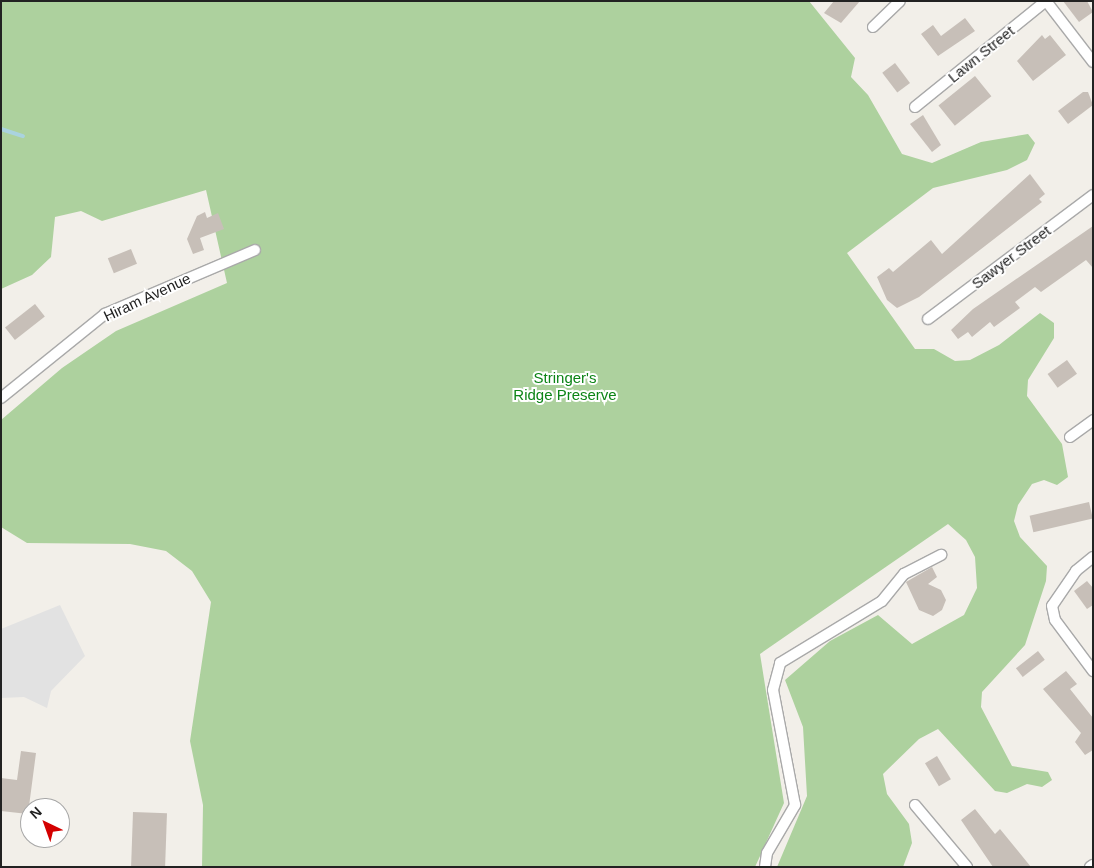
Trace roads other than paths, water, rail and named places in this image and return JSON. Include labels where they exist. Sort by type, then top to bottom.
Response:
[{"type":"street","points":[[873,27],[900,1]]},
{"type":"street","points":[[1046,1],[1093,62]]},
{"type":"street","name":"Lawn Street","points":[[915,107],[1046,1]]},
{"type":"street","name":"Sawyer Street","points":[[928,319],[1093,196]]},
{"type":"street","name":"Hiram Avenue","points":[[1,398],[105,314],[255,250]]},
{"type":"street","points":[[1070,437],[1093,420]]},
{"type":"street","points":[[765,867],[768,853],[795,805],[774,690],[774,675],[789,656],[882,601],[904,574],[941,555]]},
{"type":"street","points":[[1093,557],[1064,585],[1052,606],[1054,620],[1093,671]]},
{"type":"street","points":[[915,805],[967,867]]},
{"type":"waterway","points":[[1,129],[23,136]]},
{"type":"park label","name":"Stringer's Ridge Preserve","points":[[565,386]]}]
